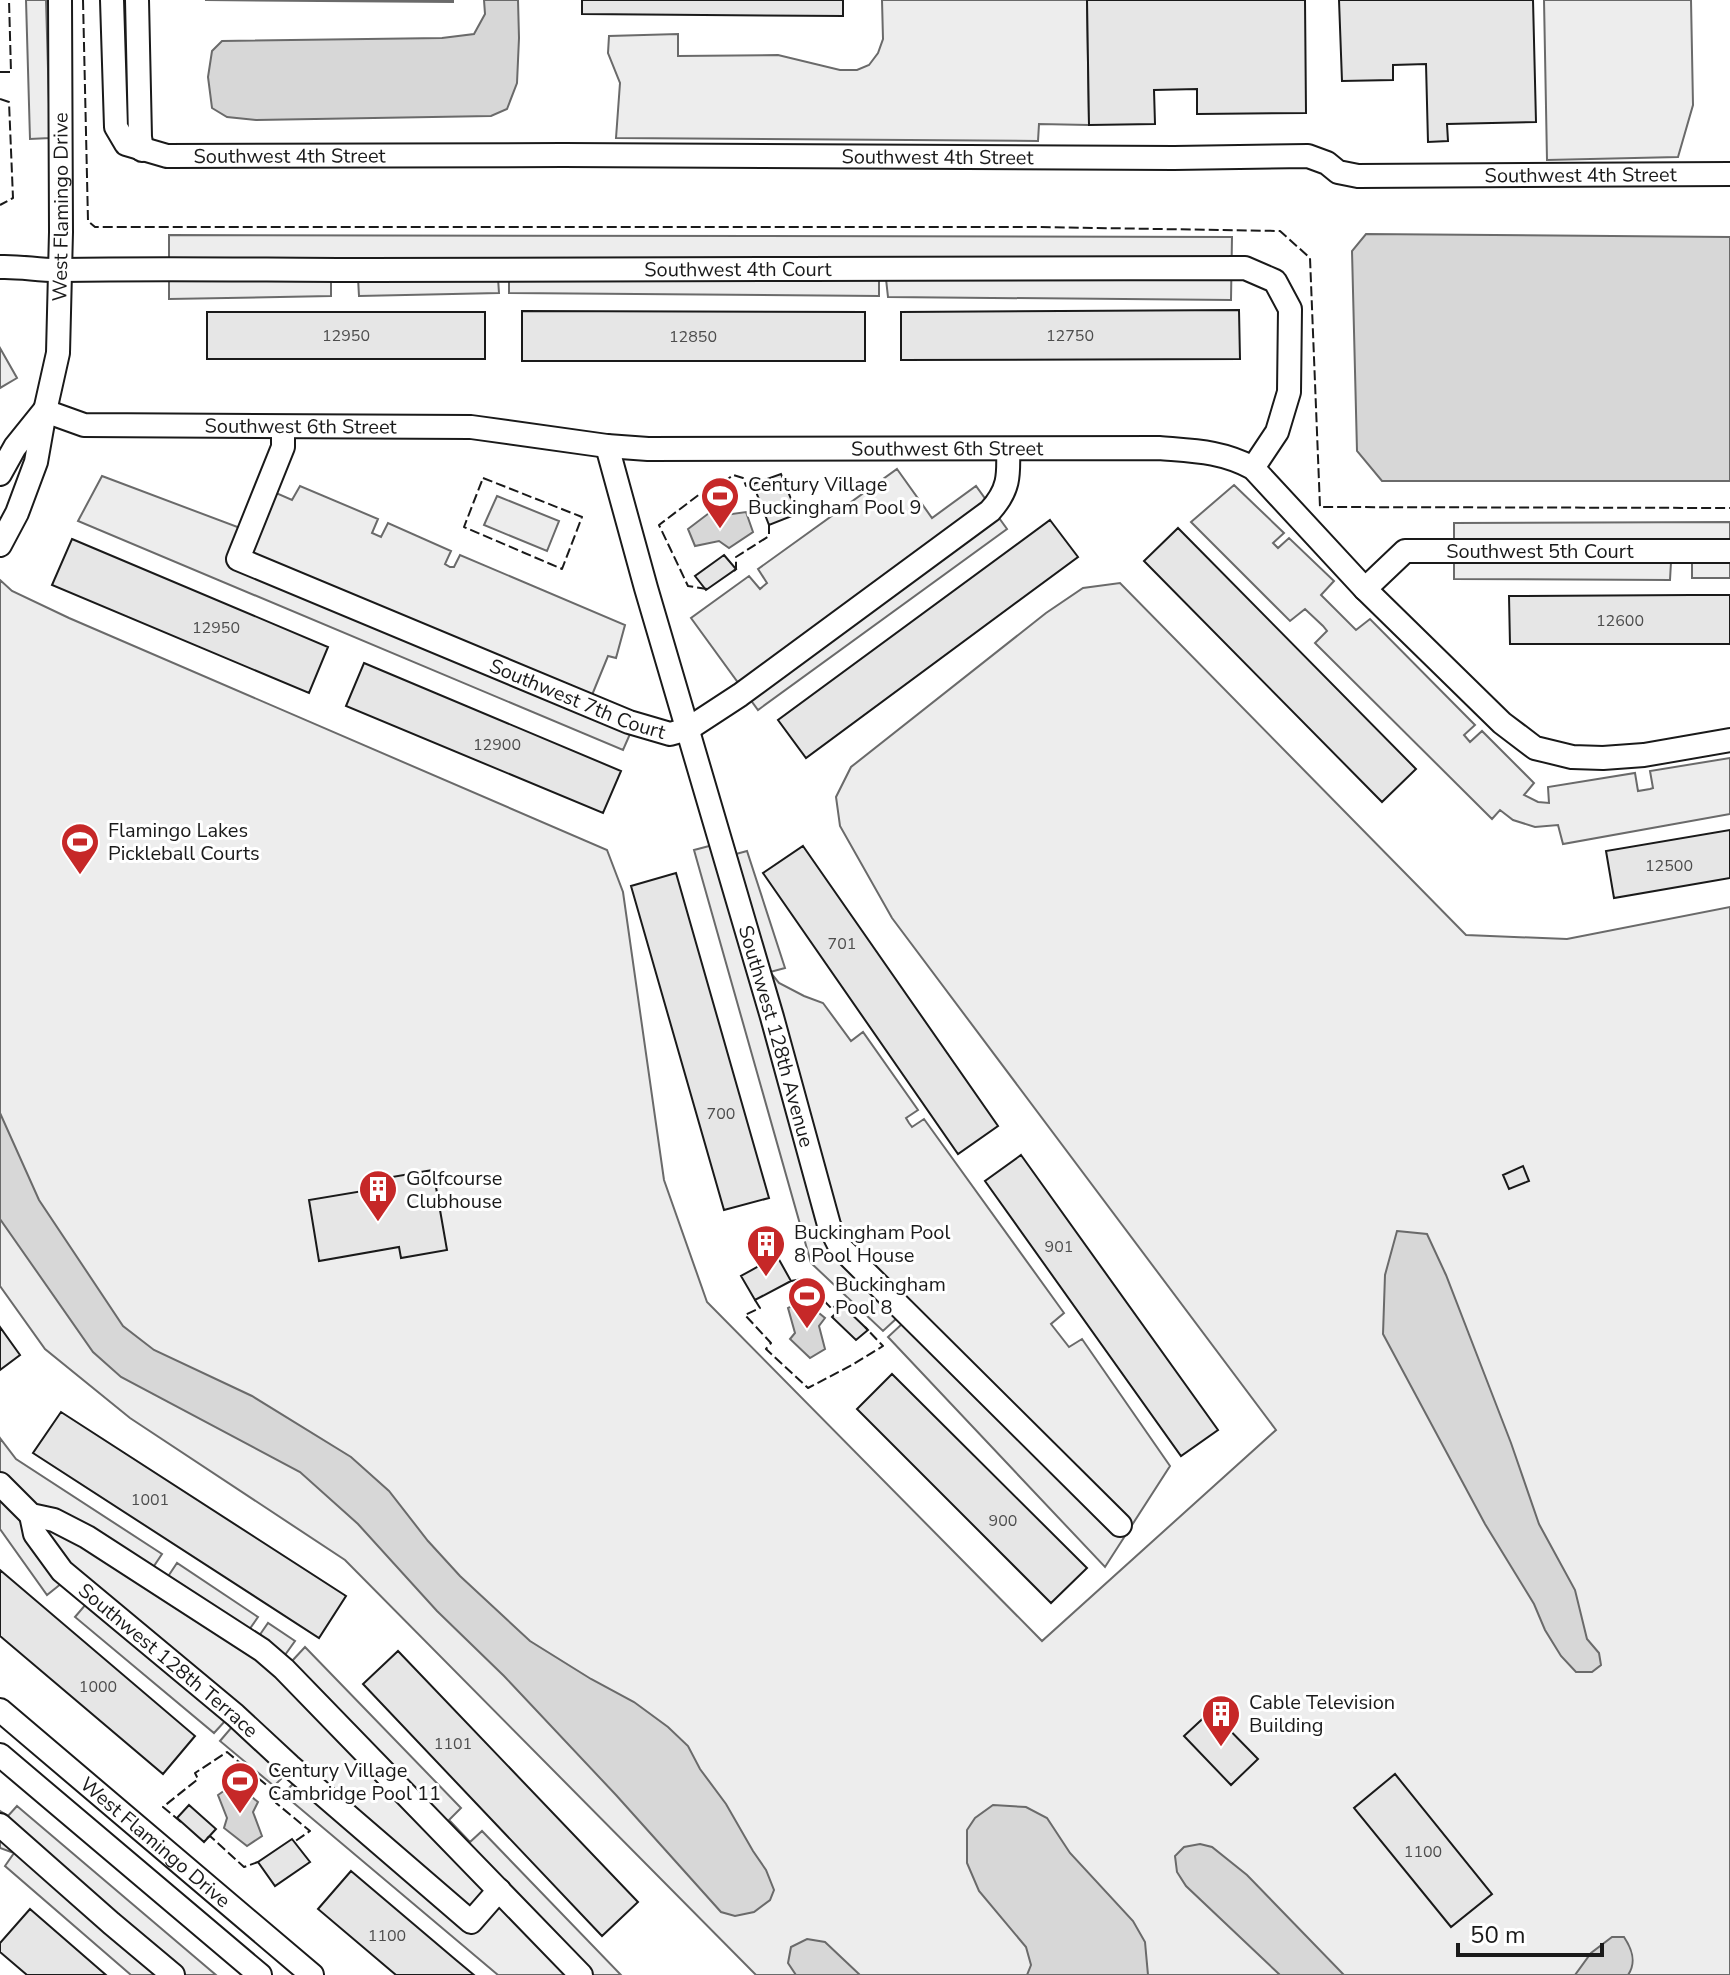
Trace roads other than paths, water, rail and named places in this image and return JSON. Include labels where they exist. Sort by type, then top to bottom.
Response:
[{"type":"street","name":"West Flamingo Drive","points":[[0,545],[17,513],[36,462],[58,353],[61,270],[60,0]]},
{"type":"street","points":[[112,0],[116,127],[126,144],[142,150],[137,0]]},
{"type":"street","name":"Southwest 4th Street","points":[[142,150],[167,156],[1308,156],[1327,163],[1338,172],[1358,176],[1730,174]]},
{"type":"street","name":"Southwest 4th Court","points":[[0,267],[36,270],[1245,268],[1275,281],[1290,309],[1289,392],[1277,432],[1253,468]]},
{"type":"street","name":"West Flamingo Drive","points":[[0,474],[15,447],[45,411]]},
{"type":"street","name":"Southwest 6th Street","points":[[45,411],[84,425],[471,427],[607,446],[745,450],[1159,448],[1233,457],[1253,468],[1365,589],[1502,723],[1535,748],[1572,757],[1603,758],[1644,755],[1730,740]]},
{"type":"street","name":"Southwest 7th Court","points":[[283,427],[283,447],[238,559],[629,722],[670,734],[688,729],[754,684],[990,511],[1000,500],[1009,477],[1008,449]]},
{"type":"street","name":"Southwest 128th Avenue","points":[[607,446],[829,1225],[840,1247],[1120,1525]]},
{"type":"street","name":"Southwest 5th Court","points":[[1365,589],[1405,551],[1730,551]]},
{"type":"street","name":"Southwest 128th Terrace","points":[[0,1484],[31,1515],[54,1520],[87,1537],[262,1650],[305,1689],[581,1975]]},
{"type":"street","name":"Southwest 128th Terrace","points":[[31,1515],[35,1534],[62,1571],[235,1715],[471,1922],[499,1890]]},
{"type":"street","name":"West Flamingo Drive","points":[[0,1710],[312,1975]]},
{"type":"street","points":[[3,1764],[31,1736]]},
{"type":"street","name":"West Flamingo Drive","points":[[3,1764],[260,1975]]},
{"type":"street","points":[[0,1825],[173,1975]]},
{"type":"place","name":"Century Village Buckingham Pool 9","points":[[720,530]]},
{"type":"place","name":"Flamingo Lakes Pickleball Courts","points":[[80,876]]},
{"type":"place","name":"Golfcourse Clubhouse","points":[[378,1223]]},
{"type":"place","name":"Buckingham Pool 8 Pool House","points":[[766,1278]]},
{"type":"place","name":"Buckingham Pool 8","points":[[807,1330]]},
{"type":"place","name":"Cable Television Building","points":[[1221,1748]]},
{"type":"place","name":"Century Village Cambridge Pool 11","points":[[240,1815]]}]
